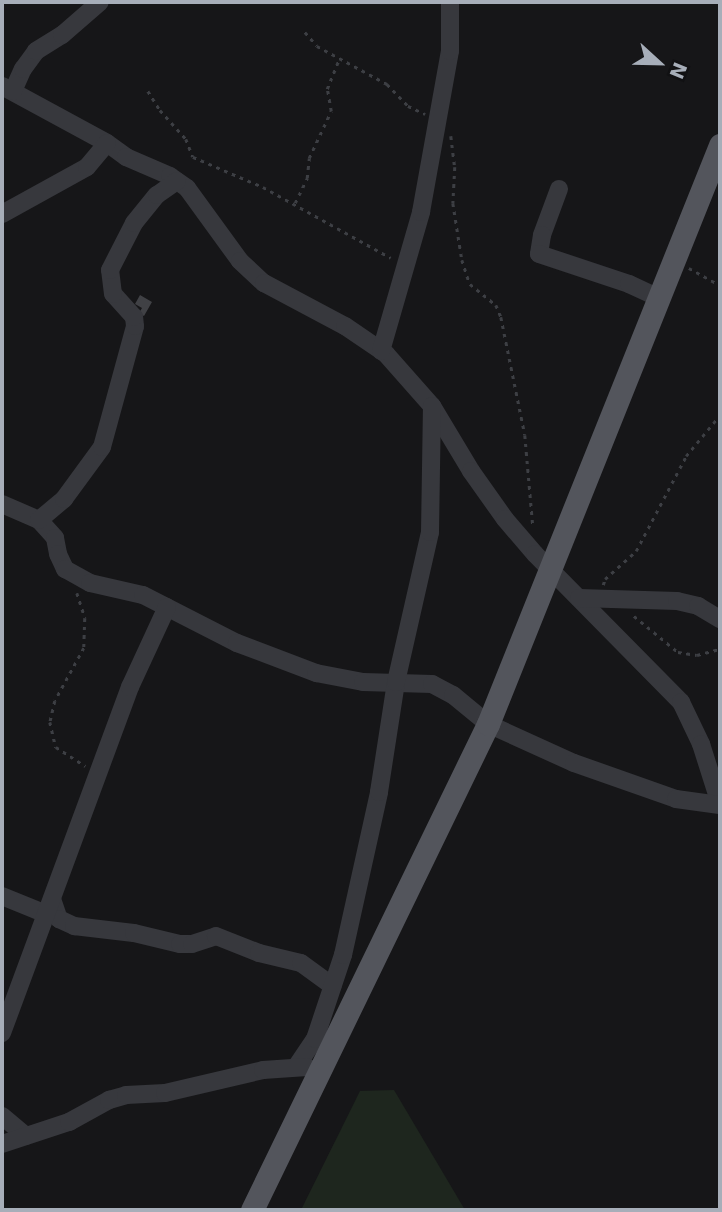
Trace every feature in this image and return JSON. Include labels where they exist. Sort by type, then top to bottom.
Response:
[{"type":"main road","points":[[252,1210],[488,724],[543,561],[659,298],[720,145]]},
{"type":"street","points":[[2,504],[39,520],[55,538],[61,563],[69,573],[90,583],[143,595],[237,643],[316,673],[363,682],[425,683],[447,691],[488,724],[574,763],[660,795],[693,803],[720,804],[701,744],[681,702],[543,561],[492,504],[432,406],[382,351],[345,326],[264,283],[240,261],[187,188],[126,157],[107,143],[8,89],[36,51],[62,35],[100,2]]},
{"type":"street","points":[[382,351],[444,125],[452,40],[450,2]]},
{"type":"street","points":[[2,214],[87,167],[107,143]]},
{"type":"street","points":[[39,520],[64,499],[104,442],[135,321],[113,294],[110,270],[134,223],[157,195],[177,181]]},
{"type":"street","points":[[559,189],[541,235],[539,254],[629,284],[659,298]]},
{"type":"street","points":[[296,1067],[315,1039],[333,986],[350,929],[379,792],[396,682],[430,532],[432,406]]},
{"type":"street","points":[[579,598],[677,600],[698,606],[720,619]]},
{"type":"street","points":[[2,1033],[130,687],[167,607]]},
{"type":"street","points":[[2,896],[49,907],[60,919],[74,926],[134,933],[180,944],[192,944],[216,936],[259,953],[301,963],[333,986]]},
{"type":"street","points":[[2,1144],[69,1122],[104,1103],[126,1095],[165,1093],[263,1070],[320,1066]]},
{"type":"street","points":[[2,1116],[26,1136]]},
{"type":"path","points":[[305,32],[317,46],[387,85],[408,106],[444,125],[454,167],[453,203],[462,260],[470,284],[496,305],[502,324],[525,435],[543,561]]},
{"type":"path","points":[[295,205],[307,178],[309,158],[331,111],[327,89],[339,60]]},
{"type":"path","points":[[148,91],[160,110],[186,139],[193,157],[263,187],[407,267]]},
{"type":"path","points":[[675,258],[720,285]]},
{"type":"path","points":[[720,415],[686,456],[644,540],[630,559],[605,579],[604,598],[649,626],[678,652],[697,655],[720,649]]},
{"type":"path","points":[[69,573],[85,618],[84,648],[55,701],[51,732],[57,747],[99,775]]},
{"type":"shaded area","points":[[394,1090],[465,1210],[301,1210],[360,1091]]},
{"type":"building","points":[[140,295],[152,302],[144,316],[139,313],[142,308],[135,304]]}]
